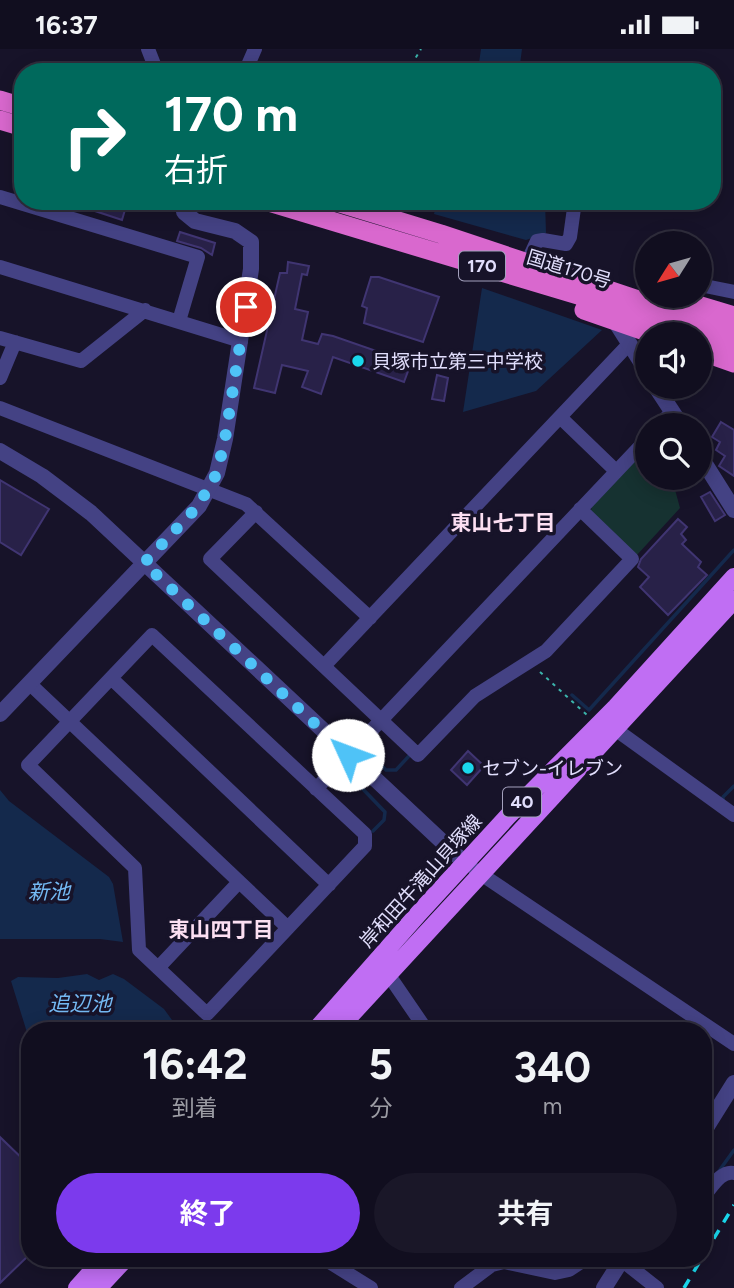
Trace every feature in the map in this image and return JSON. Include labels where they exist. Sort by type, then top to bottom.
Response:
[{"type":"highway","name":"国道170号","points":[[295,210],[659,322]]},
{"type":"highway","name":"国道170号","points":[[361,210],[734,332]]},
{"type":"highway","points":[[441,235],[531,254],[635,286]]},
{"type":"highway","points":[[532,281],[544,295],[635,328]]},
{"type":"highway","points":[[710,308],[734,316]]},
{"type":"highway","name":"国道170号","points":[[712,339],[734,347]]},
{"type":"highway","points":[[712,355],[734,363]]},
{"type":"main road","name":"岸和田牛滝山貝塚線","points":[[323,1022],[508,816],[616,707],[734,577]]},
{"type":"main road","name":"岸和田牛滝山貝塚線","points":[[343,1022],[734,600]]},
{"type":"main road","points":[[77,1288],[109,1273]]},
{"type":"main road","points":[[98,1288],[109,1273]]},
{"type":"street","points":[[43,210],[198,257],[179,321]]},
{"type":"street","points":[[0,715],[198,506],[217,473],[241,341],[251,269],[251,242],[235,231],[195,221],[184,210]]},
{"type":"street","points":[[531,254],[537,241],[566,244],[570,237],[574,210]]},
{"type":"street","points":[[0,267],[241,341]]},
{"type":"street","points":[[712,287],[734,292]]},
{"type":"street","points":[[0,338],[81,361],[145,310]]},
{"type":"street","points":[[615,321],[635,353]]},
{"type":"street","points":[[0,378],[15,342]]},
{"type":"street","points":[[324,666],[629,344]]},
{"type":"street","points":[[0,408],[246,504],[370,618]]},
{"type":"street","points":[[560,417],[616,471]]},
{"type":"street","points":[[0,451],[42,476],[91,513],[465,863],[701,1022]]},
{"type":"street","points":[[316,789],[635,451]]},
{"type":"street","points":[[712,475],[734,510]]},
{"type":"street","points":[[256,512],[211,559],[418,755],[475,696],[546,651],[632,559],[580,509]]},
{"type":"street","points":[[152,635],[365,834],[365,846],[207,1014],[139,950],[135,868],[28,765],[69,722],[152,635]]},
{"type":"street","points":[[111,678],[329,884]]},
{"type":"street","points":[[30,684],[288,929]]},
{"type":"street","points":[[615,729],[734,815]]},
{"type":"street","points":[[159,968],[239,883]]},
{"type":"street","points":[[388,974],[421,1022]]},
{"type":"street","points":[[712,1029],[734,1044]]},
{"type":"street","points":[[712,1118],[734,1083]]},
{"type":"street","points":[[712,1187],[722,1175],[734,1173]]},
{"type":"street","points":[[337,1267],[371,1288]]},
{"type":"street","points":[[461,1288],[489,1267]]},
{"type":"street","points":[[527,1267],[555,1273],[569,1271],[575,1267]]},
{"type":"street","points":[[604,1288],[616,1267]]},
{"type":"street","points":[[631,1267],[657,1288]]},
{"type":"path","points":[[529,662],[591,718]]},
{"type":"green space","points":[[635,459],[635,490],[675,490],[680,508],[636,556],[591,511],[592,504]]},
{"type":"water","points":[[481,49],[522,49],[520,63],[479,63]]},
{"type":"water","points":[[435,210],[545,210],[546,233],[526,240],[434,214]]},
{"type":"water","points":[[482,288],[602,330],[536,391],[463,412]]},
{"type":"water","name":"新池","points":[[0,790],[9,801],[109,877],[113,884],[123,942],[100,939],[0,939]]},
{"type":"water","name":"追辺池","points":[[87,974],[99,980],[113,974],[124,979],[164,1009],[173,1022],[24,1022],[11,981],[18,977],[58,978]]},
{"type":"building","points":[[95,210],[125,210],[122,220]]},
{"type":"building","points":[[180,232],[215,243],[212,255],[201,248],[177,241]]},
{"type":"building","points":[[288,262],[309,266],[307,275],[302,274],[295,309],[308,312],[302,340],[318,344],[322,334],[333,336],[411,363],[404,382],[333,357],[321,394],[302,387],[308,371],[282,365],[275,393],[254,388],[280,273],[287,273]]},
{"type":"building","points":[[371,277],[379,277],[439,297],[423,342],[364,323],[367,308],[362,306]]},
{"type":"building","points":[[437,375],[448,378],[444,401],[432,399]]},
{"type":"building","points":[[721,422],[734,430],[734,476],[719,466],[725,456],[716,450],[720,442],[712,437]]},
{"type":"building","points":[[0,480],[49,509],[21,555],[0,542]]},
{"type":"building","points":[[710,492],[725,515],[715,521],[701,497]]},
{"type":"building","points":[[678,519],[687,527],[681,534],[686,540],[682,544],[701,562],[698,567],[707,575],[668,615],[640,587],[649,577],[638,567],[641,559]]},
{"type":"building","name":"セブン-イレブン","points":[[468,751],[484,766],[467,785],[451,770]]},
{"type":"building","points":[[0,1137],[21,1157],[21,1263],[0,1283]]},
{"type":"waterway","points":[[572,695],[589,710],[734,550]]},
{"type":"waterway","points":[[379,763],[386,770],[396,770],[409,756]]},
{"type":"waterway","points":[[358,784],[385,812],[384,820],[373,831]]},
{"type":"waterway","points":[[723,800],[734,786]]},
{"type":"waterway","points":[[719,1171],[734,1150]]},
{"type":"railway","points":[[712,1242],[734,1205]]},
{"type":"railway","points":[[684,1288],[697,1267]]},
{"type":"place","name":"貝塚市立第三中学校","points":[[358,361]]},
{"type":"place","name":"セブン-イレブン","points":[[468,768]]},
{"type":"district","name":"東山七丁目","points":[[503,522]]},
{"type":"district","name":"東山四丁目","points":[[221,929]]},
{"type":"route","points":[[246,307],[217,473],[198,506],[144,563],[348,755]]}]
